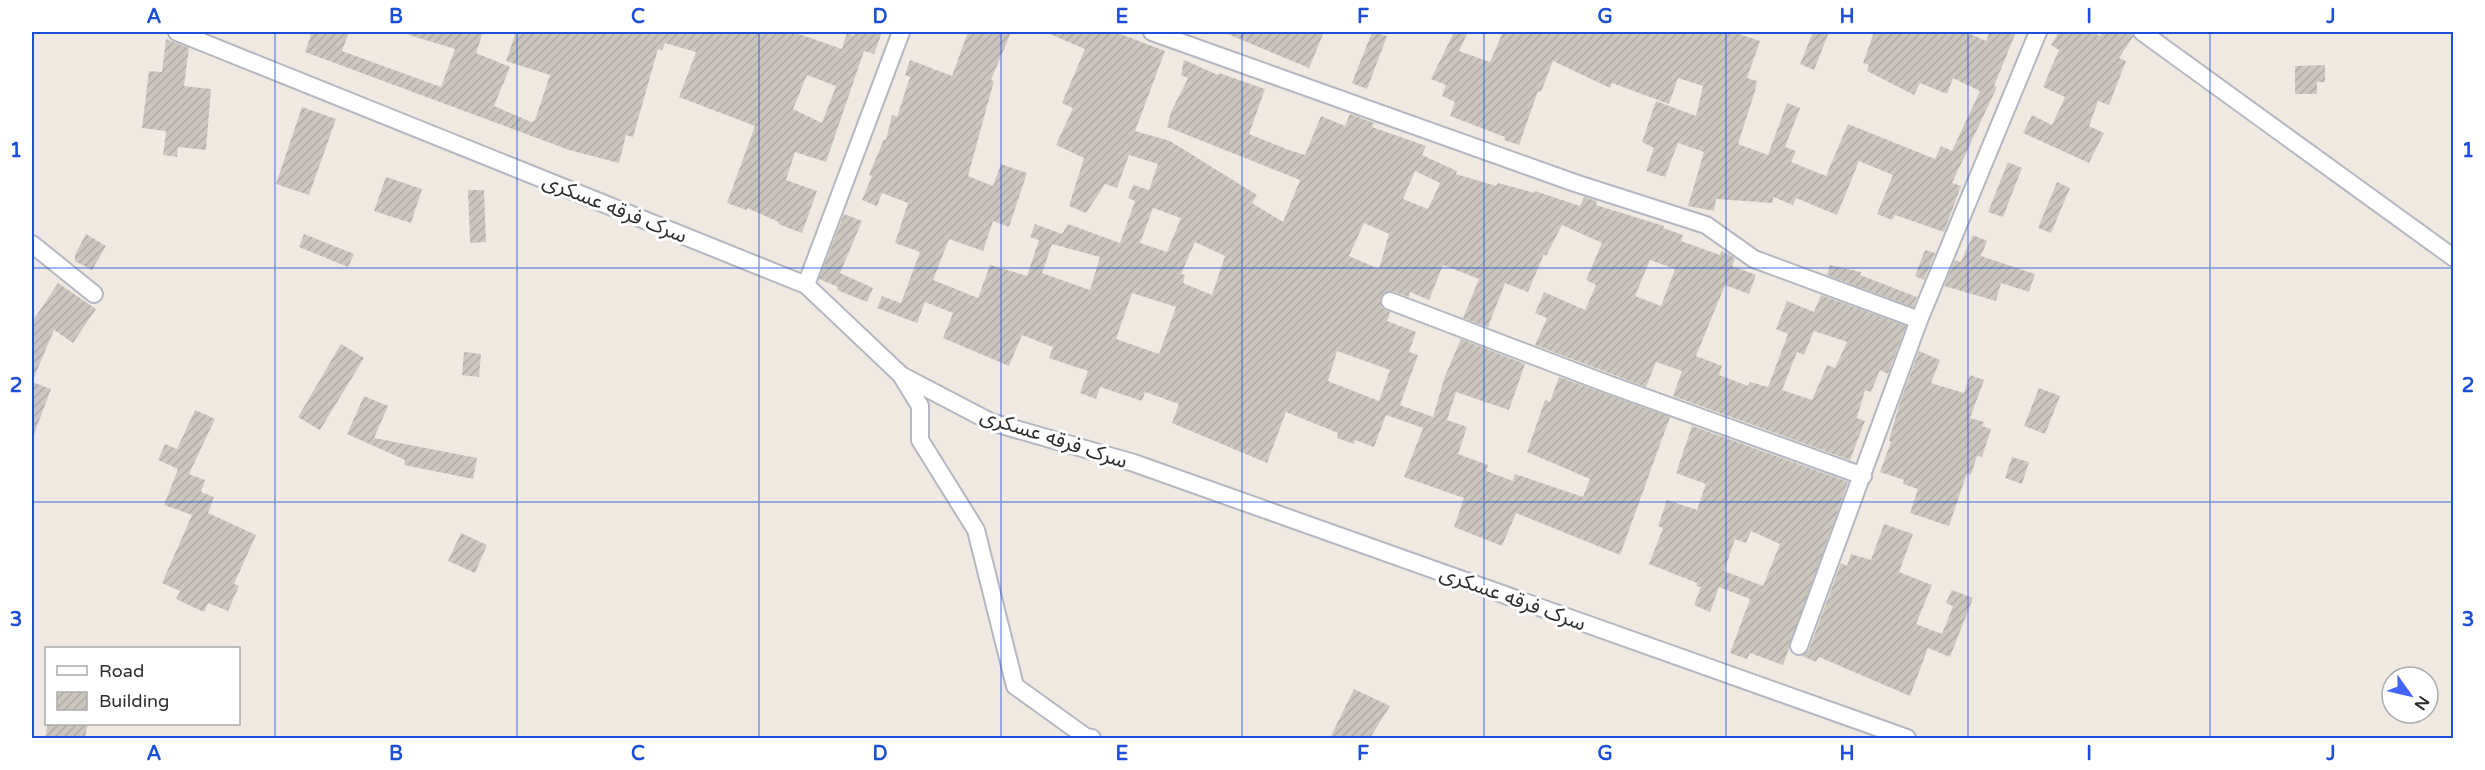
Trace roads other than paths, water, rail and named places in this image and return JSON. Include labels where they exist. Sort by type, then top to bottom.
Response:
[{"type":"street","name":"سرک فرقه عسکری","points":[[177,32],[806,285],[901,375],[991,422],[1134,463],[1907,738]]},
{"type":"street","points":[[806,285],[901,32]]},
{"type":"street","points":[[1152,32],[1575,183],[1706,225],[1754,259],[1919,320]]},
{"type":"street","points":[[1799,646],[1919,320],[2038,32]]},
{"type":"street","points":[[2142,32],[2454,258]]},
{"type":"street","points":[[32,244],[94,294]]},
{"type":"street","points":[[1390,301],[1605,383],[1863,476]]},
{"type":"street","points":[[901,375],[920,406],[920,440],[976,530],[1015,686],[1086,737],[1092,738]]}]
